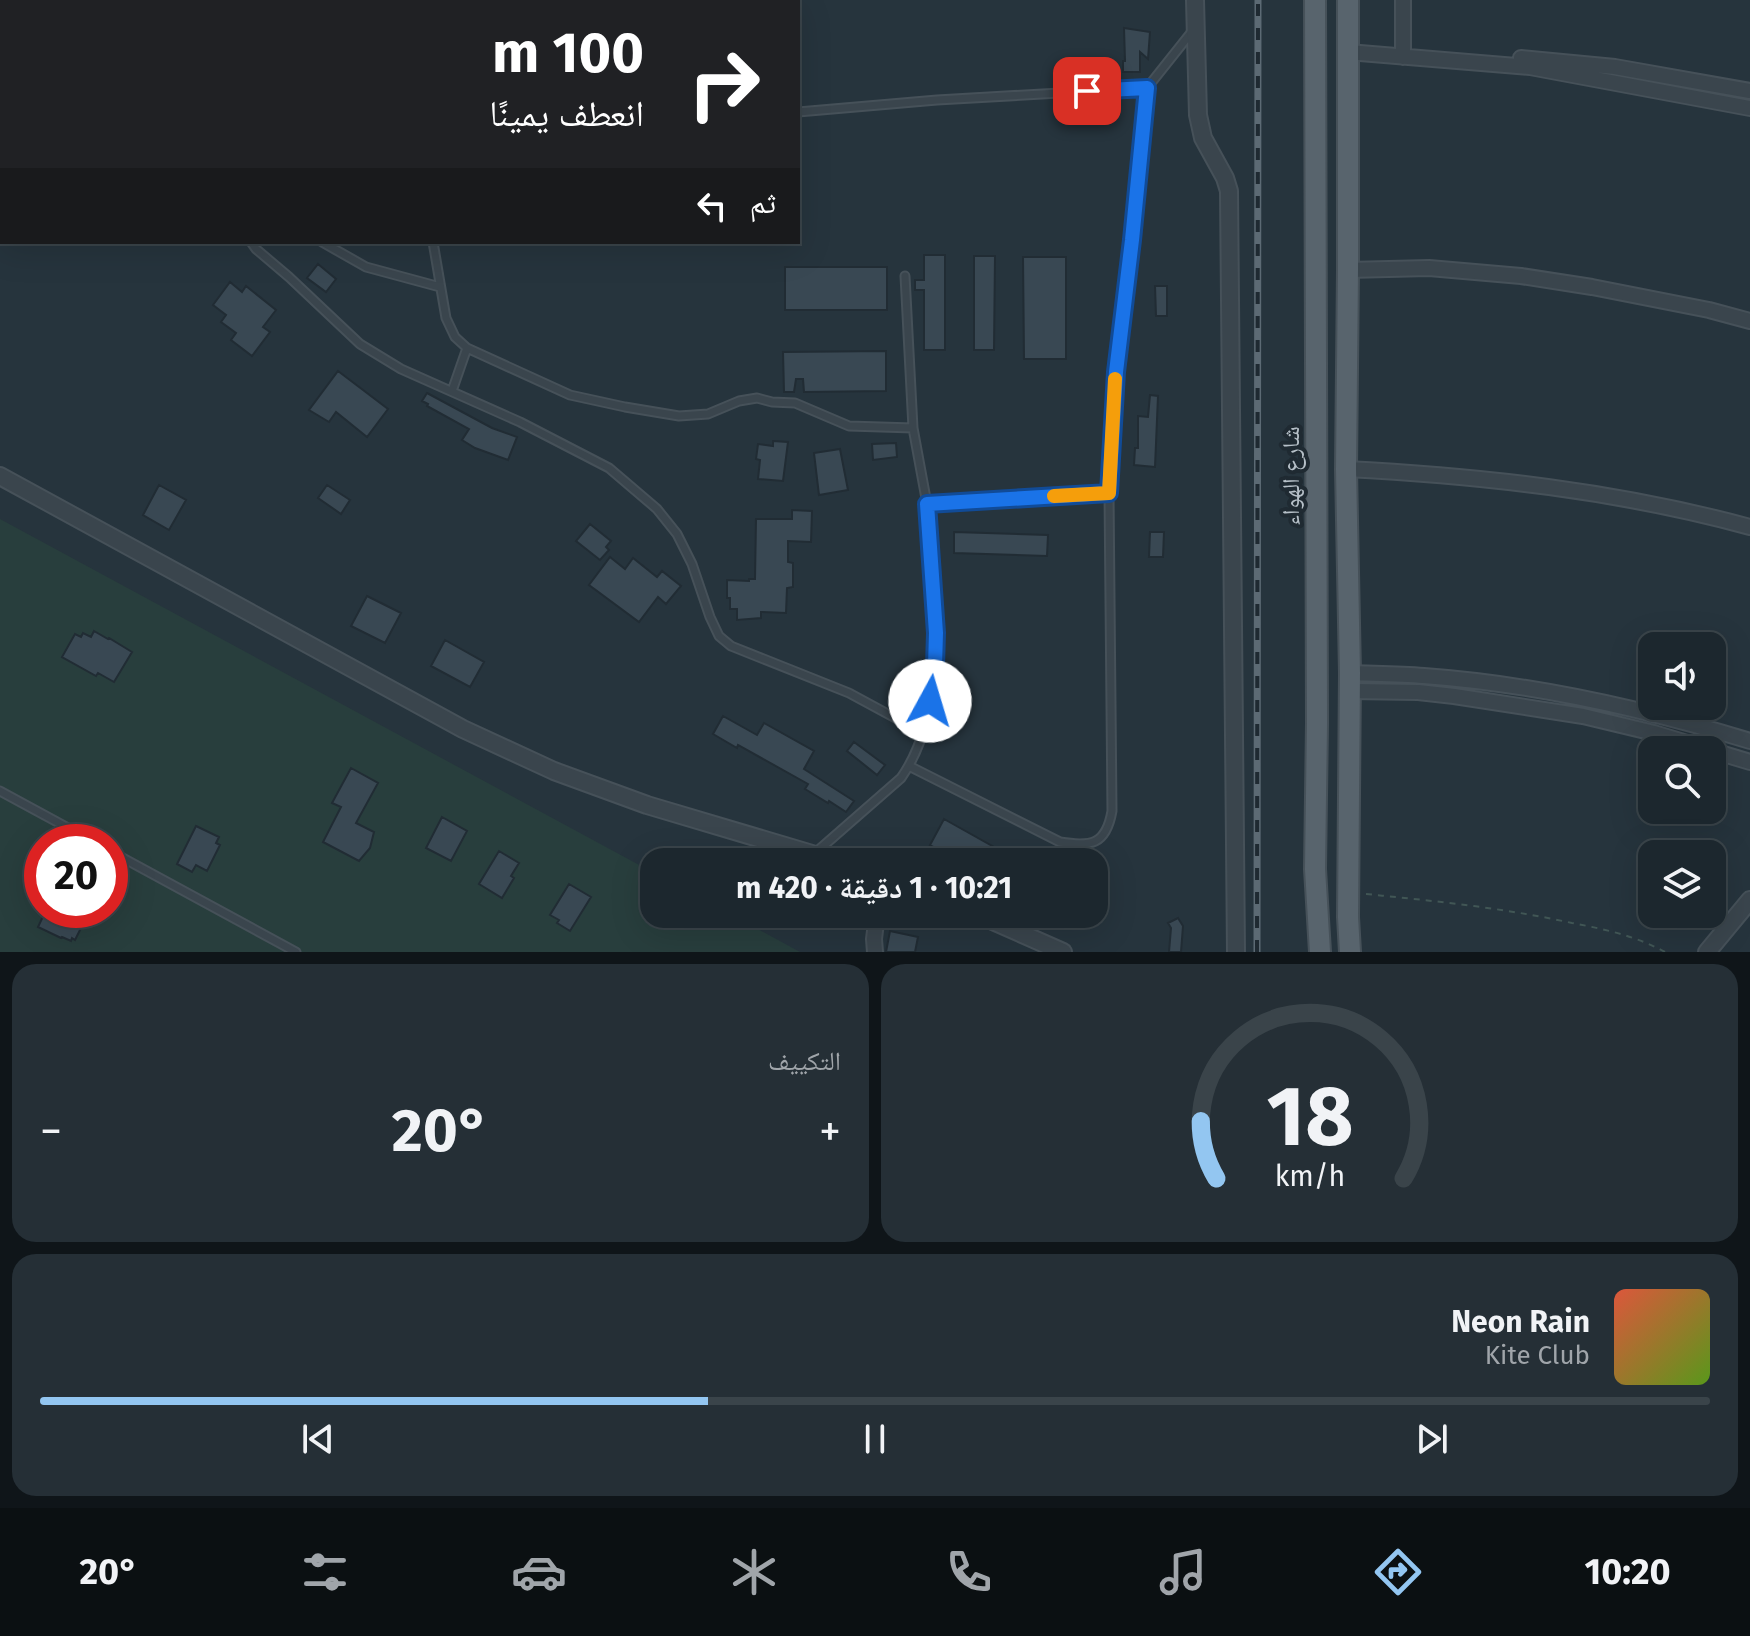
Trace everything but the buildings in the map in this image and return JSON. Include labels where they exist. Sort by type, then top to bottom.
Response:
[{"type":"main road","name":"شارع الهواء","points":[[1315,0],[1315,869],[1320,952]]},
{"type":"main road","points":[[1348,0],[1346,469],[1350,952]]},
{"type":"street","points":[[1195,0],[1198,115],[1203,138],[1229,191],[1236,952]]},
{"type":"street","points":[[1403,0],[1406,57]]},
{"type":"street","points":[[1406,57],[1434,50],[1566,61],[1750,91]]},
{"type":"street","points":[[1348,52],[1530,67],[1750,108]]},
{"type":"street","points":[[1348,270],[1429,268],[1521,276],[1592,287],[1750,321]]},
{"type":"street","points":[[1346,469],[1438,474],[1533,485],[1696,513],[1750,527]]},
{"type":"street","points":[[0,476],[463,729],[554,771],[647,805],[790,848]]},
{"type":"street","points":[[1350,682],[1424,676],[1523,688],[1659,716],[1750,741]]},
{"type":"street","points":[[1350,682],[1583,716],[1670,737],[1750,762]]},
{"type":"street","points":[[1707,952],[1750,900]]},
{"type":"street","points":[[875,928],[875,952]]},
{"type":"street","points":[[1009,928],[1063,952]]},
{"type":"lane","points":[[909,766],[1060,842],[1084,846],[1099,840],[1109,828],[1112,811],[1109,493],[1116,372],[1147,88],[1196,26]]},
{"type":"lane","points":[[800,112],[937,100],[1147,88]]},
{"type":"lane","points":[[252,244],[360,344],[401,369],[520,422],[609,468],[657,509],[677,534],[692,564],[719,636],[731,646],[849,693],[923,733]]},
{"type":"lane","points":[[326,244],[366,267],[440,287]]},
{"type":"lane","points":[[433,244],[446,318],[455,337],[467,348],[570,395],[679,416],[708,414],[739,401],[757,398],[795,403],[849,426],[913,428]]},
{"type":"lane","points":[[821,848],[901,778],[923,733],[930,701],[936,633],[927,504],[913,428],[905,276]]},
{"type":"lane","points":[[452,391],[467,348]]},
{"type":"lane","points":[[927,504],[1109,493]]},
{"type":"lane","points":[[0,791],[61,824]]},
{"type":"lane","points":[[128,861],[296,952]]},
{"type":"path","points":[[1348,893],[1481,906],[1545,917],[1606,930],[1665,952]]},
{"type":"green space","points":[[0,519],[640,865],[640,928],[756,928],[800,952],[0,952]]},
{"type":"railway","points":[[1257,952],[1258,0]]},
{"type":"slow traffic","points":[[1054,496],[1109,493],[1115,379]]},
{"type":"route","points":[[930,701],[936,633],[927,504],[1109,493],[1116,372],[1147,88],[1087,91]]}]
